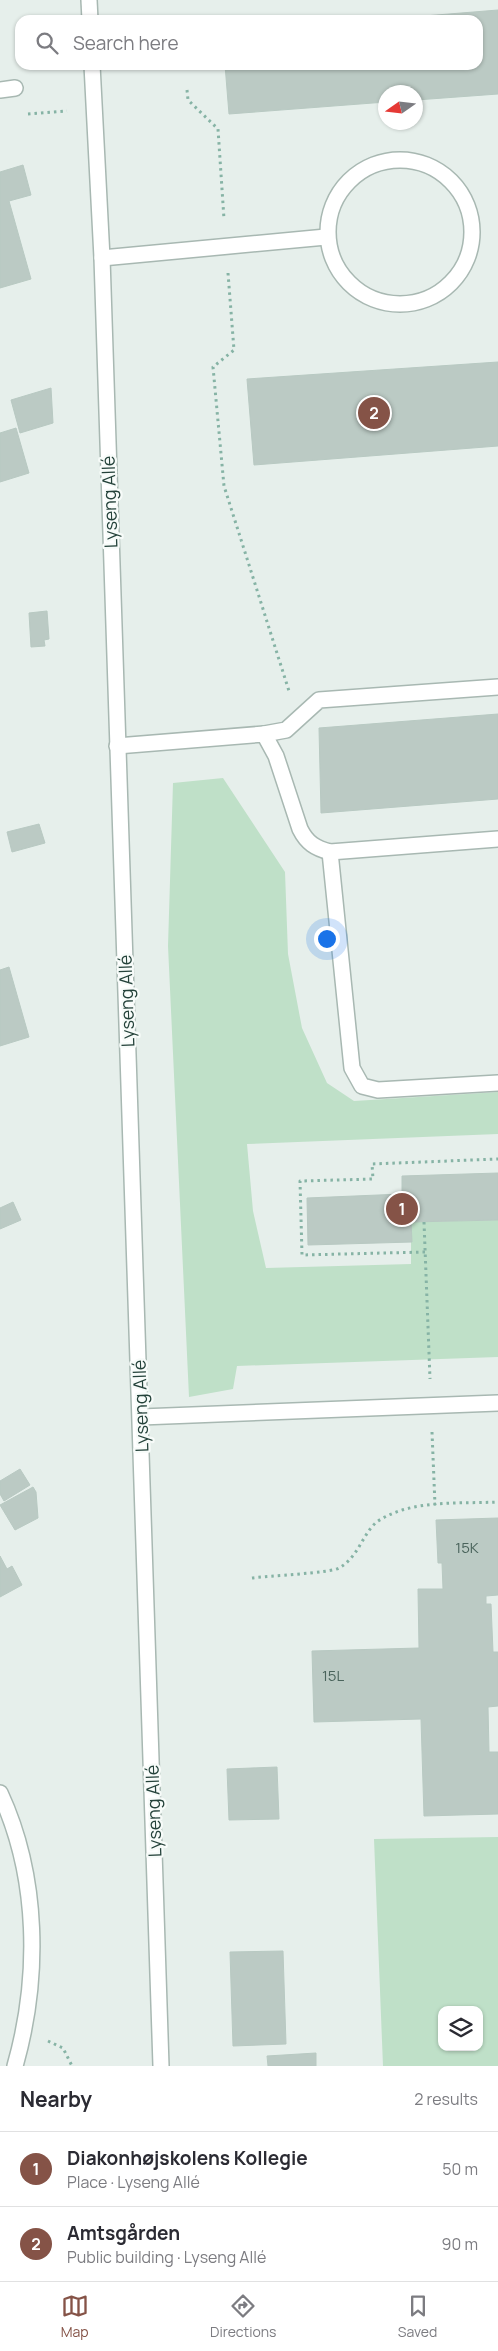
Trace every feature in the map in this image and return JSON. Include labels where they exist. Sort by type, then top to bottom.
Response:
[{"type":"street","points":[[89,0],[90,15]]},
{"type":"street","name":"Lyseng Allé","points":[[92,70],[102,258],[161,2066]]},
{"type":"street","points":[[405,158],[444,173],[469,206],[472,248],[452,284],[416,304],[374,301],[341,277],[326,237],[335,197],[364,167],[405,158]]},
{"type":"street","points":[[102,258],[226,248],[326,237]]},
{"type":"street","points":[[117,746],[264,734],[286,730],[319,700],[498,687]]},
{"type":"street","points":[[264,734],[276,756],[300,830],[306,841],[317,849],[330,852],[498,839]]},
{"type":"street","points":[[330,852],[352,1068],[362,1086],[378,1090],[498,1083]]},
{"type":"street","points":[[141,1416],[498,1403]]},
{"type":"street","points":[[0,1793],[13,1820],[31,1906],[31,1994],[24,2036],[15,2066]]},
{"type":"path","points":[[8,89],[25,114],[95,109]]},
{"type":"path","points":[[186,90],[188,100],[218,129],[234,350],[213,367],[224,486],[298,720]]},
{"type":"path","points":[[425,1252],[302,1255],[300,1181],[373,1179],[372,1164],[498,1159]]},
{"type":"path","points":[[424,1222],[435,1505]]},
{"type":"path","points":[[252,1578],[339,1569],[359,1550],[366,1535],[378,1522],[416,1506],[498,1502]]},
{"type":"path","points":[[24,2036],[56,2043],[67,2053],[72,2066]]},
{"type":"green space","points":[[223,778],[285,872],[288,954],[302,1028],[327,1083],[354,1101],[498,1092],[498,1134],[247,1144],[253,1211],[266,1268],[411,1264],[411,1222],[498,1220],[498,1357],[237,1366],[233,1389],[189,1397],[168,946],[173,783]]},
{"type":"green space","points":[[498,1837],[498,2066],[383,2066],[374,1839]]},
{"type":"building","points":[[498,10],[498,94],[423,99],[423,85],[378,85],[378,103],[229,114],[225,70],[483,70],[483,15],[436,15]]},
{"type":"building","points":[[23,165],[31,195],[9,201],[31,279],[0,288],[0,172]]},
{"type":"building","points":[[498,362],[498,446],[254,465],[247,379]]},
{"type":"building","points":[[51,388],[53,423],[20,433],[11,400]]},
{"type":"building","points":[[16,428],[29,473],[0,482],[0,433]]},
{"type":"building","points":[[47,611],[49,639],[44,640],[45,646],[31,647],[29,613]]},
{"type":"building","points":[[498,714],[498,799],[321,813],[319,728]]},
{"type":"building","points":[[39,824],[45,843],[12,852],[7,832]]},
{"type":"building","points":[[9,967],[29,1037],[0,1046],[0,970]]},
{"type":"building","points":[[498,1173],[498,1220],[411,1222],[412,1242],[308,1245],[307,1198],[402,1194],[402,1176]]},
{"type":"building","points":[[13,1202],[21,1220],[0,1229],[0,1208]]},
{"type":"building","points":[[20,1469],[30,1485],[4,1501],[0,1494],[0,1481]]},
{"type":"building","points":[[33,1487],[36,1492],[38,1518],[15,1530],[0,1505]]},
{"type":"building","points":[[498,1518],[498,1595],[486,1596],[486,1604],[491,1604],[493,1652],[498,1652],[498,1706],[488,1707],[489,1752],[498,1752],[498,1814],[424,1816],[421,1719],[314,1722],[312,1651],[419,1648],[418,1589],[443,1589],[442,1563],[438,1563],[436,1520]]},
{"type":"building","points":[[0,1556],[7,1569],[12,1566],[22,1585],[0,1597]]},
{"type":"building","points":[[277,1767],[279,1819],[229,1820],[227,1769]]},
{"type":"building","points":[[283,1951],[286,2044],[233,2046],[230,1952]]},
{"type":"building","points":[[316,2053],[316,2066],[268,2066],[267,2056]]},
{"type":"place","name":"Amtsgården","points":[[374,413]]},
{"type":"place","name":"Diakonhøjskolens Kollegie","points":[[402,1209]]}]
